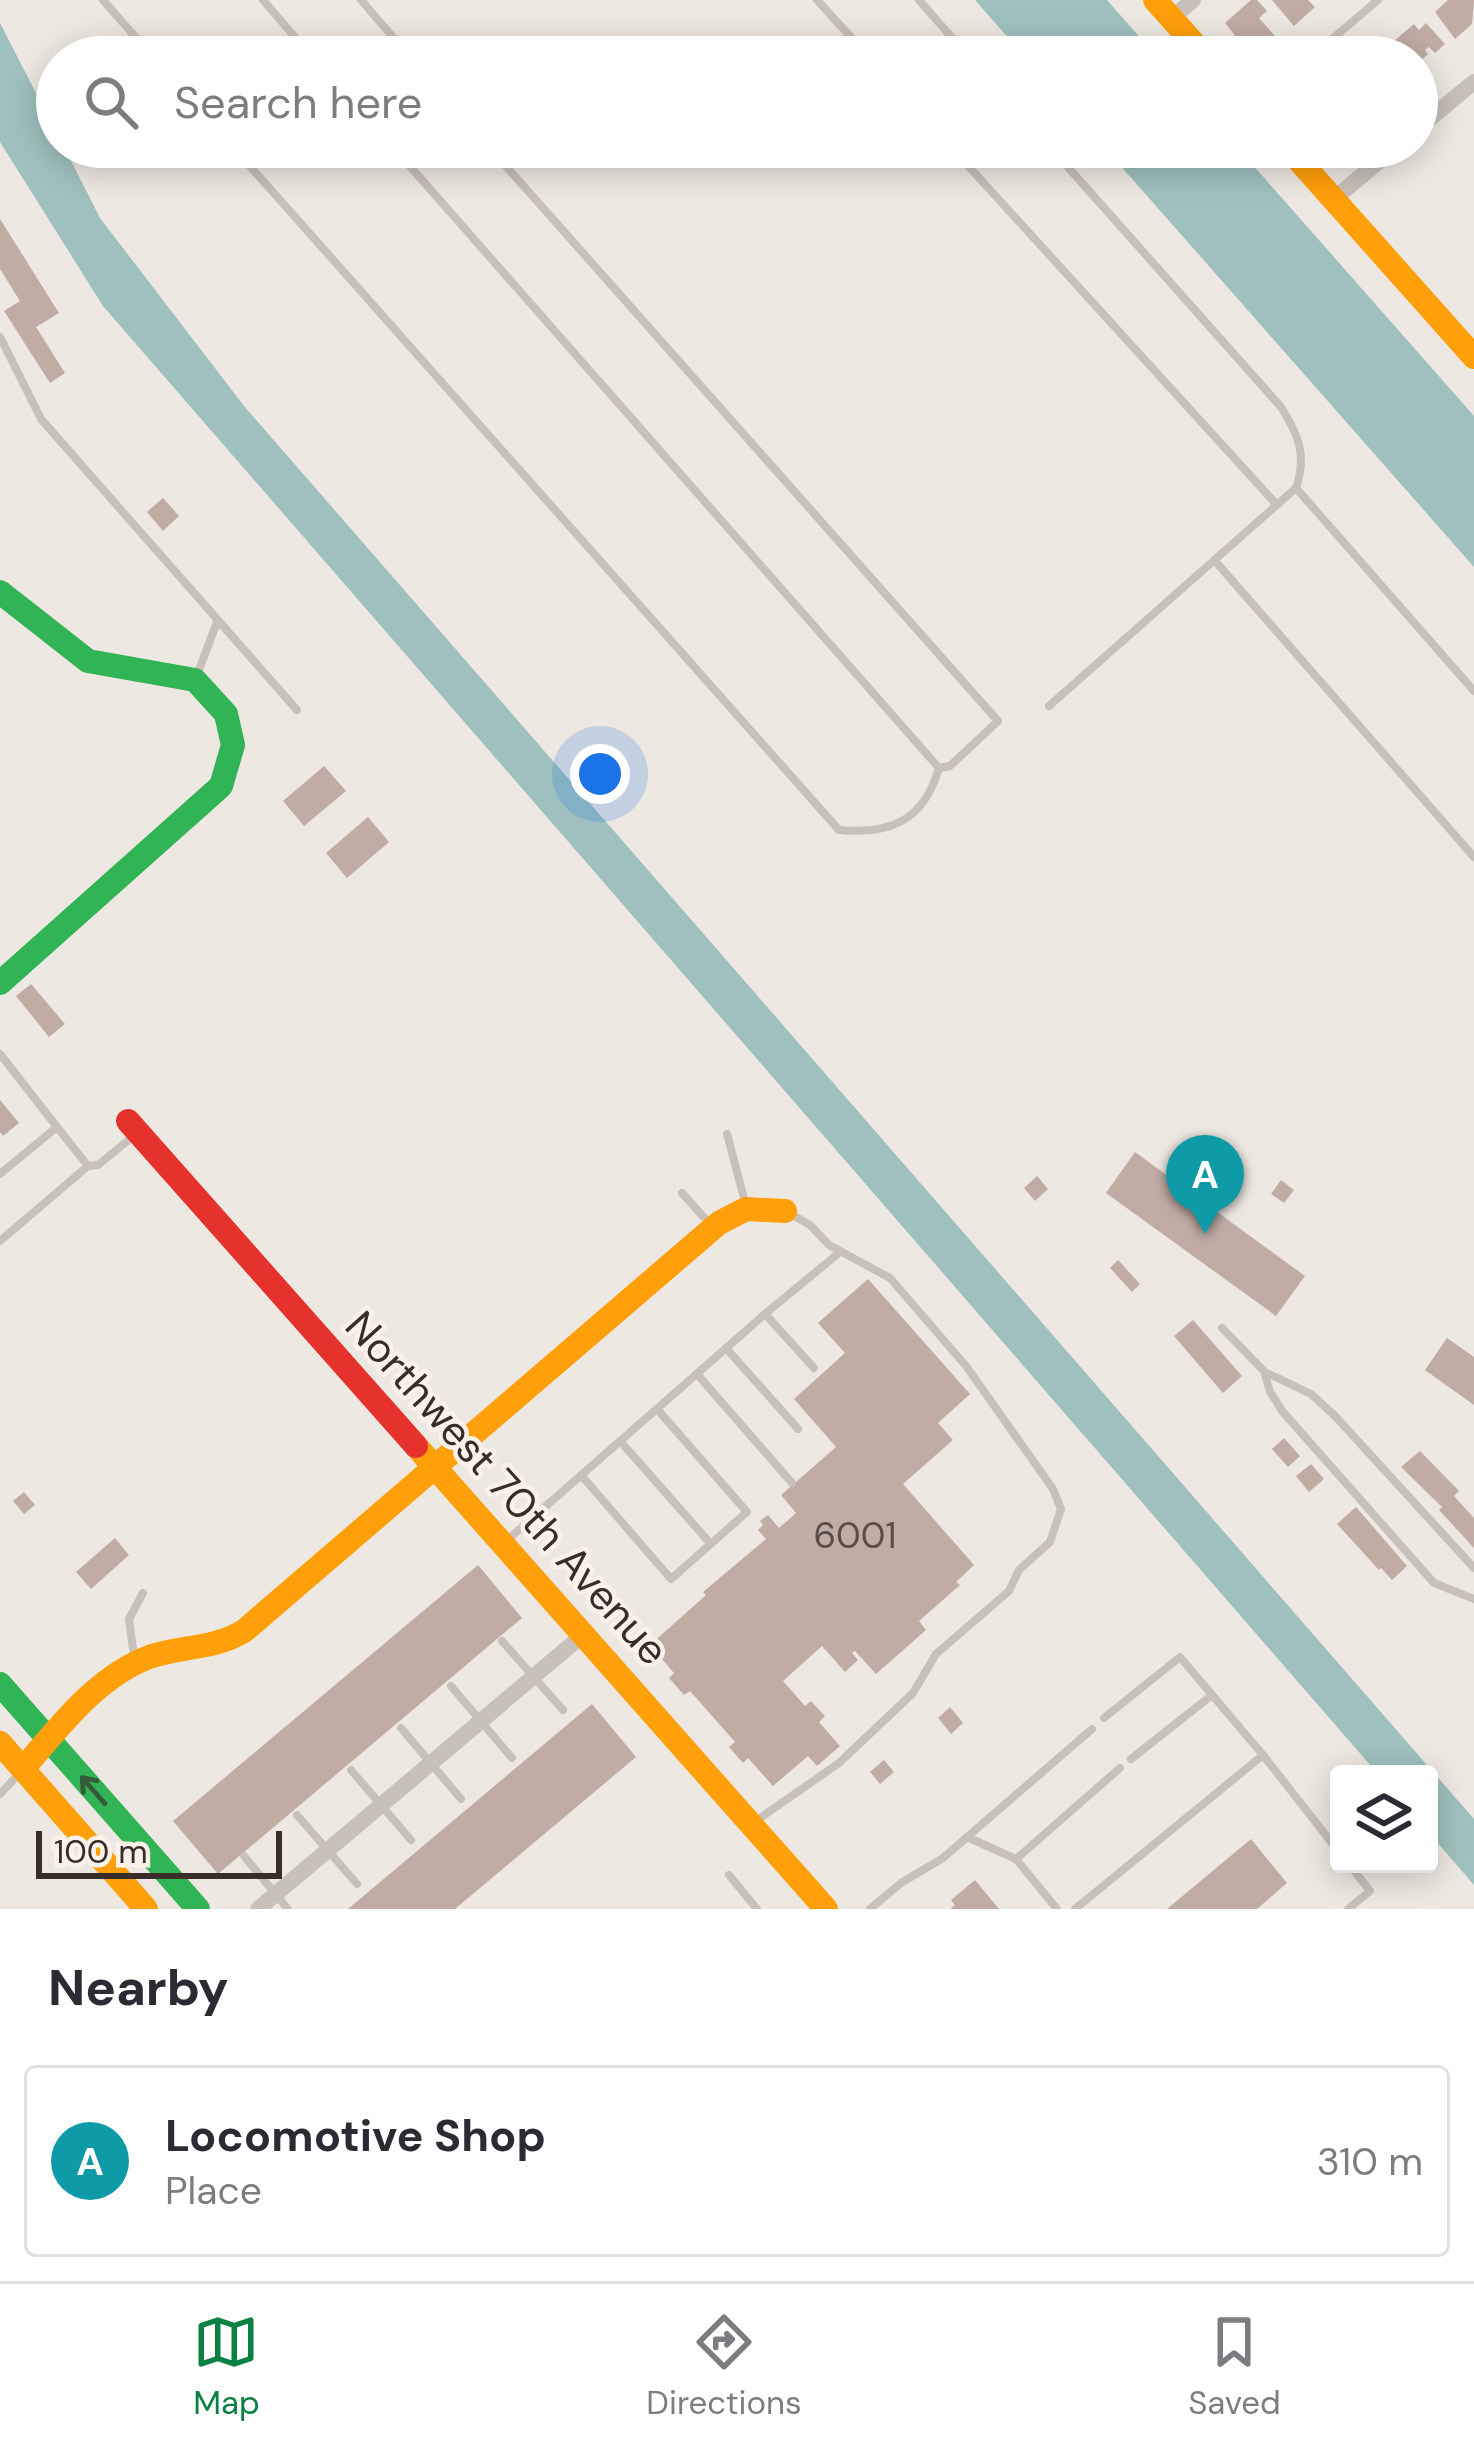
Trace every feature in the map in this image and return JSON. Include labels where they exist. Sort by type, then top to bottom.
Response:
[{"type":"street","points":[[1187,36],[1163,9],[1193,0]]},
{"type":"street","points":[[1438,112],[1474,82]]},
{"type":"street","points":[[1305,168],[1474,357]]},
{"type":"street","points":[[1334,200],[1371,168]]},
{"type":"street","points":[[0,592],[88,661],[195,680],[226,714],[232,745],[221,786],[0,983]]},
{"type":"street","name":"Northwest 70th Avenue","points":[[134,1126],[826,1909]]},
{"type":"street","points":[[23,1769],[67,1718],[136,1663],[164,1653],[201,1652],[244,1631],[713,1228],[746,1209],[785,1210]]},
{"type":"street","points":[[258,1909],[584,1634]]},
{"type":"street","points":[[0,1684],[198,1909]]},
{"type":"street","points":[[0,1743],[146,1909]]},
{"type":"lane","points":[[103,0],[135,36]]},
{"type":"lane","points":[[263,0],[295,36]]},
{"type":"lane","points":[[361,0],[392,36]]},
{"type":"lane","points":[[817,0],[850,36]]},
{"type":"lane","points":[[919,0],[951,36]]},
{"type":"lane","points":[[1336,36],[1378,0]]},
{"type":"lane","points":[[252,168],[839,830],[865,832],[899,825],[931,795],[939,768]]},
{"type":"lane","points":[[412,168],[939,768]]},
{"type":"lane","points":[[508,168],[998,721],[950,766],[939,768]]},
{"type":"lane","points":[[970,168],[1277,505]]},
{"type":"lane","points":[[1048,706],[1296,488],[1304,462],[1297,434],[1281,407],[1069,168]]},
{"type":"lane","points":[[0,337],[41,419],[297,710]]},
{"type":"lane","points":[[1296,488],[1474,691]]},
{"type":"lane","points":[[1215,561],[1474,856]]},
{"type":"lane","points":[[195,680],[217,622]]},
{"type":"lane","points":[[0,1054],[88,1166]]},
{"type":"lane","points":[[0,1241],[88,1166],[98,1166],[134,1126]]},
{"type":"lane","points":[[0,1174],[57,1127]]},
{"type":"lane","points":[[728,1134],[746,1209]]},
{"type":"lane","points":[[682,1193],[713,1228]]},
{"type":"lane","points":[[752,1824],[838,1763],[913,1693],[936,1654],[1010,1591],[1019,1570],[1050,1542],[1061,1509],[1053,1489],[966,1366],[890,1278],[840,1252],[785,1210]]},
{"type":"lane","points":[[503,1543],[840,1252]]},
{"type":"lane","points":[[765,1314],[814,1368]]},
{"type":"lane","points":[[1222,1328],[1264,1371],[1311,1394],[1335,1416],[1474,1568]]},
{"type":"lane","points":[[726,1348],[798,1430]]},
{"type":"lane","points":[[1264,1371],[1283,1412],[1434,1582],[1474,1599]]},
{"type":"lane","points":[[697,1374],[793,1483]]},
{"type":"lane","points":[[581,1474],[670,1579],[711,1544],[747,1512],[657,1409]]},
{"type":"lane","points":[[620,1441],[711,1544]]},
{"type":"lane","points":[[136,1663],[128,1638],[129,1619],[142,1593]]},
{"type":"lane","points":[[502,1641],[563,1710]]},
{"type":"lane","points":[[1104,1718],[1180,1657],[1330,1841]]},
{"type":"lane","points":[[452,1686],[512,1758]]},
{"type":"lane","points":[[1131,1759],[1212,1695]]},
{"type":"lane","points":[[401,1728],[461,1799]]},
{"type":"lane","points":[[870,1909],[901,1883],[944,1858],[1093,1729]]},
{"type":"lane","points":[[1075,1909],[1263,1755]]},
{"type":"lane","points":[[1016,1859],[1120,1768]]},
{"type":"lane","points":[[0,1794],[23,1769]]},
{"type":"lane","points":[[351,1770],[412,1840]]},
{"type":"lane","points":[[296,1815],[358,1884]]},
{"type":"lane","points":[[967,1837],[1016,1859],[1057,1909]]},
{"type":"lane","points":[[244,1856],[288,1909]]},
{"type":"lane","points":[[1348,1909],[1370,1891],[1356,1873]]},
{"type":"lane","points":[[729,1875],[757,1909]]},
{"type":"water","points":[[975,0],[1107,0],[1139,36],[1007,36]]},
{"type":"water","points":[[0,23],[36,93],[36,168],[75,168],[100,218],[244,406],[1427,1765],[1370,1765],[103,306],[0,142]]},
{"type":"water","points":[[1122,168],[1256,168],[1474,416],[1474,567]]},
{"type":"water","points":[[1438,1778],[1474,1819],[1474,1885],[1438,1843]]},
{"type":"building","points":[[1257,0],[1267,11],[1259,18],[1275,36],[1235,36],[1225,23]]},
{"type":"building","points":[[1272,0],[1308,0],[1315,7],[1294,26]]},
{"type":"building","points":[[1448,0],[1474,0],[1472,24],[1455,39],[1435,12]]},
{"type":"building","points":[[1426,23],[1438,36],[1400,36],[1414,24],[1419,30]]},
{"type":"building","points":[[0,219],[59,313],[36,327],[65,373],[50,383],[4,311],[20,301],[0,269]]},
{"type":"building","points":[[163,498],[179,516],[163,531],[147,512]]},
{"type":"building","points":[[324,766],[346,791],[304,826],[283,801]]},
{"type":"building","points":[[368,817],[389,842],[347,878],[326,853]]},
{"type":"building","points":[[31,984],[65,1024],[49,1037],[16,996]]},
{"type":"building","points":[[0,1100],[19,1123],[3,1136],[0,1132]]},
{"type":"building","points":[[1135,1152],[1305,1276],[1276,1316],[1106,1193]]},
{"type":"building","points":[[1037,1176],[1048,1189],[1035,1201],[1024,1188]]},
{"type":"building","points":[[1281,1180],[1294,1190],[1284,1203],[1271,1194]]},
{"type":"building","points":[[1118,1260],[1140,1284],[1132,1292],[1110,1268]]},
{"type":"building","points":[[868,1279],[970,1394],[938,1423],[953,1440],[903,1484],[974,1565],[956,1582],[960,1585],[919,1621],[926,1630],[876,1674],[855,1651],[858,1660],[845,1672],[822,1646],[783,1681],[805,1706],[811,1701],[825,1716],[819,1722],[840,1746],[817,1766],[808,1756],[773,1786],[748,1758],[743,1763],[729,1747],[735,1742],[690,1691],[684,1695],[669,1678],[674,1673],[650,1645],[766,1539],[758,1530],[763,1525],[760,1521],[768,1515],[779,1528],[796,1513],[781,1495],[836,1447],[794,1399],[845,1353],[818,1323]]},
{"type":"building","points":[[1193,1320],[1242,1376],[1223,1393],[1174,1336]]},
{"type":"building","points":[[1447,1338],[1474,1357],[1474,1405],[1425,1370]]},
{"type":"building","points":[[1284,1438],[1300,1456],[1288,1467],[1272,1449]]},
{"type":"building","points":[[1420,1451],[1459,1491],[1454,1496],[1474,1518],[1474,1548],[1439,1510],[1442,1507],[1401,1467]]},
{"type":"building","points":[[1311,1464],[1324,1479],[1309,1492],[1296,1476]]},
{"type":"building","points":[[24,1492],[35,1505],[24,1514],[13,1501]]},
{"type":"building","points":[[1356,1507],[1407,1566],[1392,1580],[1337,1524]]},
{"type":"building","points":[[115,1538],[129,1555],[91,1589],[76,1572]]},
{"type":"building","points":[[478,1565],[522,1618],[218,1874],[173,1821]]},
{"type":"building","points":[[592,1704],[636,1757],[455,1909],[348,1909]]},
{"type":"building","points":[[950,1707],[963,1723],[951,1734],[938,1718]]},
{"type":"building","points":[[884,1760],[894,1772],[880,1784],[870,1772]]},
{"type":"building","points":[[1251,1839],[1287,1883],[1257,1909],[1167,1909]]},
{"type":"building","points":[[975,1880],[999,1909],[950,1909],[955,1905],[951,1900]]},
{"type":"traffic: fast","points":[[0,592],[88,661],[195,680],[226,714],[233,745],[221,786],[0,983]]},
{"type":"traffic: fast","points":[[0,1684],[198,1909]]},
{"type":"traffic: slow","points":[[1155,0],[1187,36]]},
{"type":"traffic: slow","points":[[1306,168],[1474,357]]},
{"type":"traffic: slow","points":[[23,1769],[81,1704],[114,1676],[152,1656],[210,1644],[244,1631],[719,1223],[746,1209],[785,1211]]},
{"type":"traffic: slow","points":[[416,1446],[826,1909]]},
{"type":"traffic: slow","points":[[0,1743],[146,1909]]},
{"type":"traffic: jam","points":[[128,1121],[416,1446]]},
{"type":"place","name":"Locomotive Shop","points":[[1205,1234]]}]
